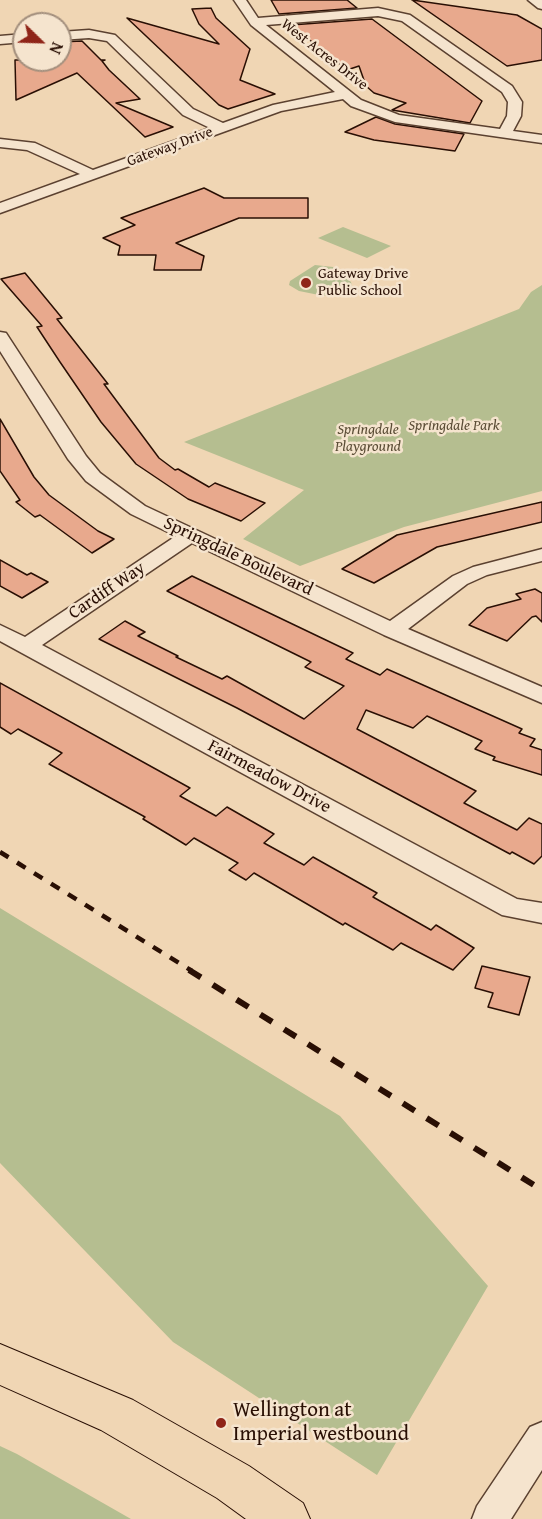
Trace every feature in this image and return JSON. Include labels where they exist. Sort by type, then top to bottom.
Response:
[{"type":"main road","points":[[0,1364],[117,1415],[224,1476],[286,1519]]},
{"type":"street","name":"West Acres Drive","points":[[240,0],[255,22],[342,95],[356,103],[395,118],[542,139]]},
{"type":"street","points":[[534,0],[542,5]]},
{"type":"street","points":[[255,22],[378,12],[406,18],[507,89],[515,102],[514,116],[505,133]]},
{"type":"street","points":[[72,35],[89,34],[111,38],[188,112],[222,128]]},
{"type":"street","name":"Gateway Drive","points":[[0,208],[287,105],[342,95]]},
{"type":"street","points":[[0,142],[30,146],[93,175]]},
{"type":"street","name":"Springdale Boulevard","points":[[0,337],[78,459],[93,477],[138,510],[392,630],[542,696]]},
{"type":"street","name":"Cardiff Way","points":[[26,646],[189,536]]},
{"type":"street","points":[[392,630],[460,580],[480,571],[542,555]]},
{"type":"street","name":"Fairmeadow Drive","points":[[0,632],[511,908],[542,913]]},
{"type":"street","points":[[490,1519],[542,1439]]},
{"type":"green space","points":[[343,227],[391,246],[367,258],[318,238]]},
{"type":"green space","points":[[315,265],[333,267],[351,282],[352,287],[324,296],[299,291],[289,285],[290,281]]},
{"type":"green space","name":"Springdale Park","points":[[542,285],[542,491],[404,527],[300,566],[243,539],[304,490],[184,442],[519,309],[531,292]]},
{"type":"green space","points":[[0,908],[340,1116],[488,1286],[377,1475],[173,1342],[0,1163]]},
{"type":"green space","points":[[0,1446],[17,1454],[131,1519],[0,1519]]},
{"type":"building","points":[[271,0],[347,0],[357,8],[279,14]]},
{"type":"building","points":[[412,0],[517,15],[542,29],[542,60],[507,66]]},
{"type":"building","points":[[211,8],[216,18],[250,49],[240,80],[275,94],[228,109],[219,105],[127,18],[219,44],[199,24],[192,9]]},
{"type":"building","points":[[372,19],[482,101],[470,123],[392,110],[406,103],[374,93],[366,86],[359,66],[347,70],[291,25]]},
{"type":"building","points":[[72,41],[82,41],[101,60],[105,60],[102,61],[109,70],[140,99],[116,103],[173,127],[145,137],[77,73],[16,100],[15,72],[72,72]]},
{"type":"building","points":[[376,117],[395,124],[464,134],[455,151],[374,140],[345,132]]},
{"type":"building","points":[[204,188],[224,198],[308,198],[308,218],[239,218],[176,243],[204,256],[201,270],[154,270],[156,255],[118,255],[120,246],[103,238],[135,225],[121,218]]},
{"type":"building","points":[[25,273],[62,318],[57,319],[108,384],[104,384],[159,458],[175,470],[178,469],[209,487],[215,483],[265,503],[241,521],[188,499],[136,464],[101,422],[60,362],[37,327],[42,326],[1,279]]},
{"type":"building","points":[[0,419],[34,477],[49,495],[98,531],[114,539],[92,553],[40,515],[35,517],[16,502],[20,500],[0,471]]},
{"type":"building","points":[[542,502],[542,522],[437,547],[374,583],[342,569],[397,535]]},
{"type":"building","points":[[0,560],[27,575],[31,573],[48,582],[22,598],[0,586]]},
{"type":"building","points":[[192,576],[353,653],[346,659],[380,675],[387,669],[522,729],[519,733],[535,739],[530,746],[542,750],[542,775],[493,760],[495,757],[475,749],[482,741],[427,716],[413,728],[366,710],[357,729],[476,791],[464,803],[517,830],[529,818],[542,824],[542,856],[534,864],[512,852],[510,854],[237,708],[99,639],[125,621],[145,632],[138,636],[178,656],[176,657],[222,679],[227,676],[304,719],[344,686],[305,667],[311,662],[167,591]]},
{"type":"building","points":[[535,589],[542,593],[542,622],[536,616],[532,617],[507,641],[469,625],[487,608],[521,599],[516,594]]},
{"type":"building","points":[[0,683],[190,788],[180,796],[216,816],[227,807],[274,834],[264,843],[304,865],[313,857],[377,893],[373,897],[431,930],[436,925],[474,948],[453,970],[401,943],[393,950],[345,923],[343,925],[254,873],[246,880],[229,870],[238,863],[194,838],[186,845],[143,819],[145,817],[49,764],[62,753],[18,729],[11,734],[0,727]]},
{"type":"building","points":[[482,966],[530,977],[519,1015],[488,1007],[493,993],[475,988]]},
{"type":"railway","points":[[0,852],[192,971]]},
{"type":"railway","points":[[189,970],[542,1190]]},
{"type":"place","name":"Gateway Drive Public School","points":[[306,283]]},
{"type":"place","name":"Wellington at Imperial westbound","points":[[221,1423]]},
{"type":"park label","name":"Springdale Playground","points":[[368,438]]}]
